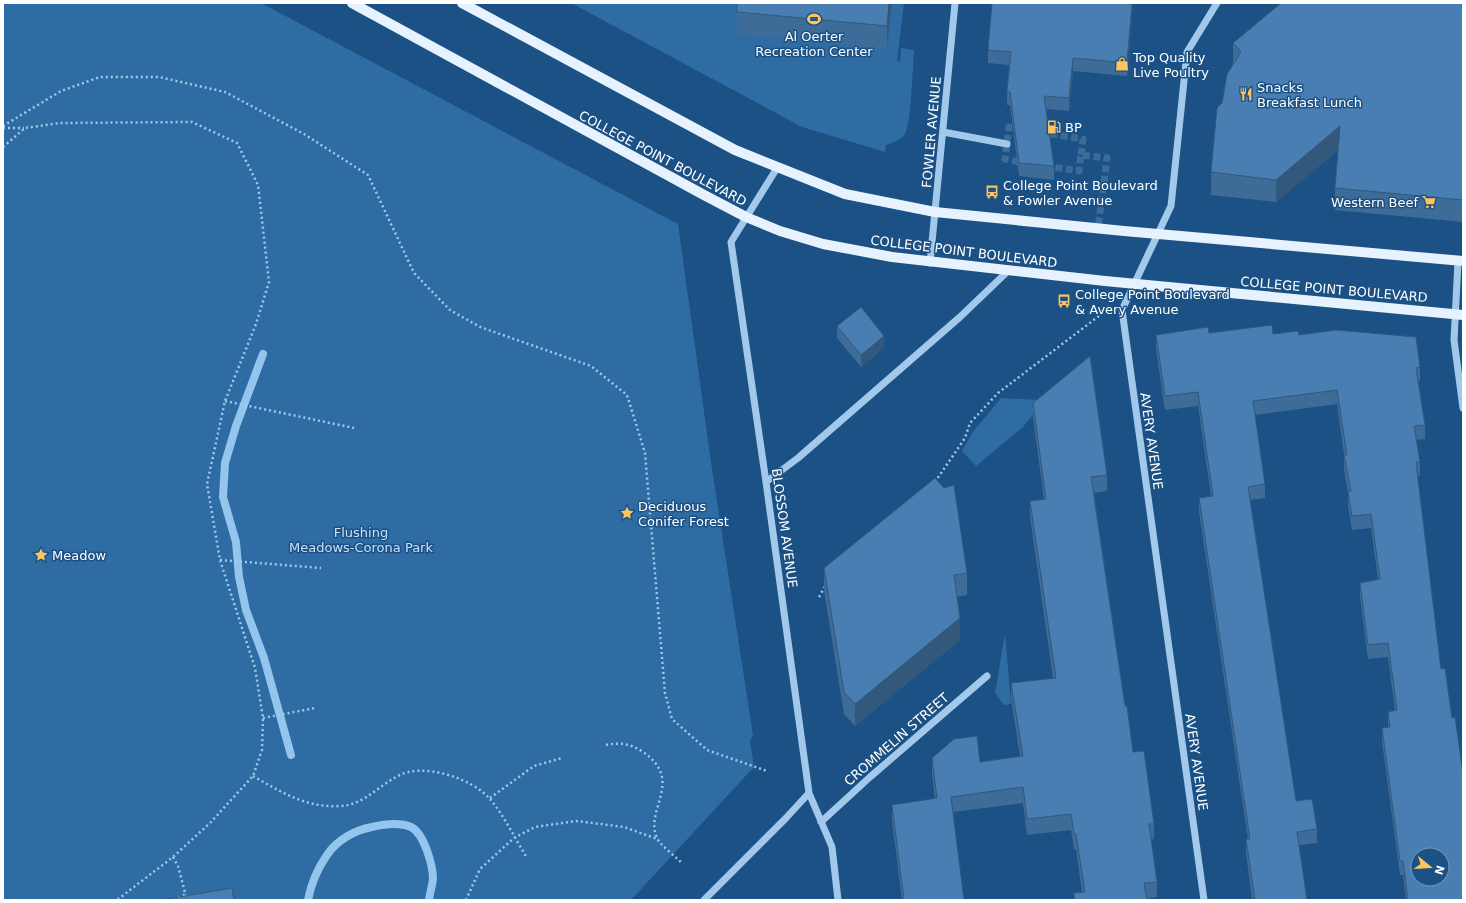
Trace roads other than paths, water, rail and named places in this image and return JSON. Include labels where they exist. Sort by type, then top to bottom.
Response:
[{"type":"main road","name":"COLLEGE POINT BOULEVARD","points":[[352,3],[746,217],[780,231],[823,244],[930,263],[1134,284],[1459,314]]},
{"type":"main road","points":[[462,3],[735,150],[845,194],[935,212],[1158,234],[1461,261]]},
{"type":"street","name":"FOWLER AVENUE","points":[[930,263],[955,3]]},
{"type":"street","name":"AVERY AVENUE","points":[[1204,900],[1122,310],[1171,206],[1187,52],[1217,3]]},
{"type":"street","points":[[943,132],[1007,144]]},
{"type":"street","name":"BLOSSOM AVENUE","points":[[777,168],[731,242],[766,482],[808,793],[832,848],[838,900]]},
{"type":"street","points":[[1461,261],[1459,314],[1454,340],[1463,408]]},
{"type":"street","points":[[766,482],[798,458],[960,317],[1008,271]]},
{"type":"street","name":"CROMMELIN STREET","points":[[821,822],[865,781],[987,676]]},
{"type":"street","points":[[704,900],[786,818],[808,793]]},
{"type":"waterway","points":[[263,354],[236,426],[225,463],[223,497],[236,542],[239,577],[246,610],[264,658],[291,755]]},
{"type":"waterway","points":[[308,900],[313,882],[321,865],[327,855],[341,840],[366,828],[392,824],[402,824],[411,827],[416,830],[424,843],[433,873],[429,900]]},
{"type":"tunnel","points":[[1022,129],[1009,127],[1005,159],[1025,163]]},
{"type":"tunnel","points":[[1040,132],[1083,139],[1081,155]]},
{"type":"tunnel","points":[[1045,166],[1079,171],[1081,155],[1107,158],[1098,228]]},
{"type":"place","name":"Al Oerter Recreation Center","points":[[814,19]]},
{"type":"place","name":"Top Quality Live Poultry","points":[[1122,64]]},
{"type":"place","name":"Snacks Breakfast Lunch","points":[[1246,94]]},
{"type":"place","name":"BP","points":[[1054,127]]},
{"type":"place","name":"College Point Boulevard & Fowler Avenue","points":[[992,192]]},
{"type":"place","name":"Western Beef","points":[[1429,202]]},
{"type":"place","name":"College Point Boulevard & Avery Avenue","points":[[1064,301]]},
{"type":"place","name":"Deciduous Conifer Forest","points":[[627,513]]},
{"type":"place","name":"Meadow","points":[[41,555]]},
{"type":"park label","name":"Flushing Meadows-Corona Park","points":[[361,540]]}]
